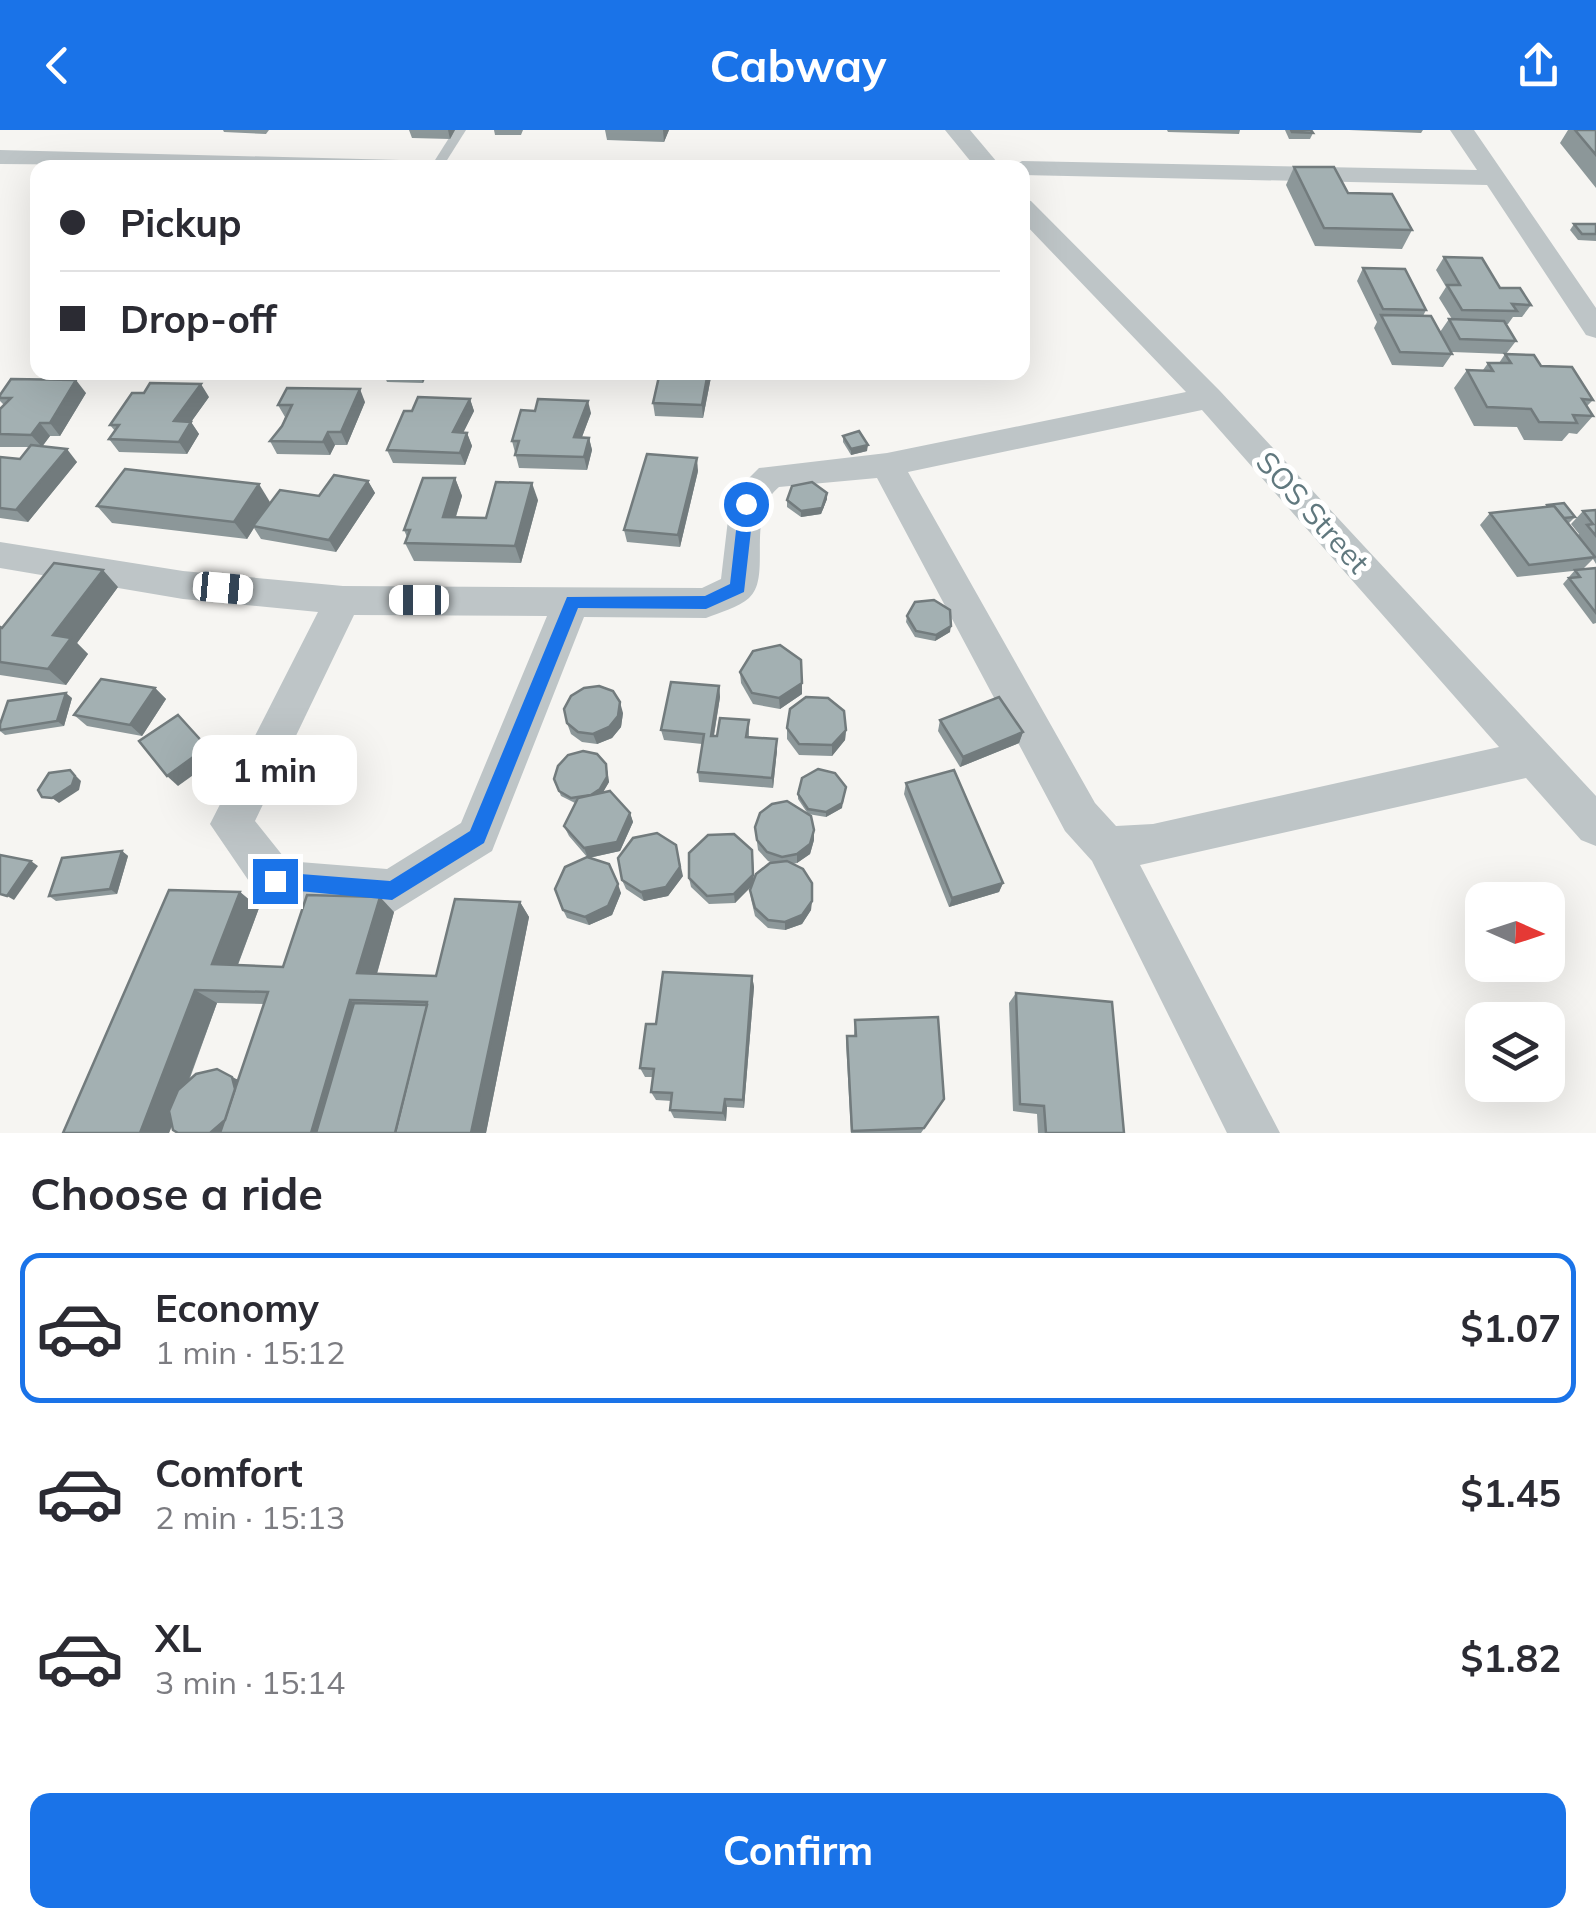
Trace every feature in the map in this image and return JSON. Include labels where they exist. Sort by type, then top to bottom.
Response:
[{"type":"street","points":[[957,130],[983,160]]},
{"type":"street","points":[[1462,130],[1596,329]]},
{"type":"street","points":[[0,156],[146,160]]},
{"type":"street","points":[[1030,168],[1494,178]]},
{"type":"street","name":"SOS Street","points":[[1030,214],[1209,398],[1596,826]]},
{"type":"street","points":[[0,555],[184,585],[343,600],[706,602],[738,587],[746,504],[754,486],[771,476],[888,465],[1209,398]]},
{"type":"street","points":[[888,465],[1080,816],[1106,847],[1254,1133]]},
{"type":"street","points":[[343,600],[231,824],[275,881],[392,891],[477,836],[572,601]]},
{"type":"street","points":[[1106,847],[1153,844],[1536,757]]},
{"type":"lane","points":[[442,160],[460,130]]},
{"type":"building","points":[[1575,130],[1596,130],[1596,155]]},
{"type":"building","points":[[1294,167],[1334,167],[1348,193],[1392,194],[1412,230],[1324,228]]},
{"type":"building","points":[[1574,224],[1596,224],[1596,234],[1582,234]]},
{"type":"building","points":[[1444,257],[1482,258],[1500,288],[1520,288],[1531,305],[1512,304],[1517,311],[1462,310],[1447,285],[1460,285]]},
{"type":"building","points":[[1363,268],[1405,269],[1426,310],[1383,309]]},
{"type":"building","points":[[1381,315],[1431,316],[1452,354],[1400,352]]},
{"type":"building","points":[[1449,319],[1504,321],[1516,341],[1460,339]]},
{"type":"building","points":[[1505,354],[1534,355],[1541,366],[1572,367],[1593,400],[1582,399],[1593,416],[1573,415],[1577,423],[1539,422],[1531,409],[1487,407],[1467,370],[1493,371],[1488,363],[1511,363]]},
{"type":"building","points":[[11,379],[76,380],[50,423],[40,423],[31,435],[0,434],[0,409],[11,398],[0,395]]},
{"type":"building","points":[[658,380],[707,380],[702,405],[653,403]]},
{"type":"building","points":[[150,383],[201,384],[174,421],[191,422],[179,442],[109,439],[119,425],[110,425],[132,393],[144,393]]},
{"type":"building","points":[[287,388],[360,389],[341,432],[328,432],[323,442],[270,441],[292,405],[278,405]]},
{"type":"building","points":[[418,397],[470,399],[453,432],[467,433],[460,453],[387,450],[404,411],[412,411]]},
{"type":"building","points":[[538,399],[588,401],[574,437],[589,438],[584,457],[515,455],[519,441],[512,441],[521,410],[535,411]]},
{"type":"building","points":[[859,431],[868,445],[851,449],[843,436]]},
{"type":"building","points":[[31,445],[67,449],[16,510],[0,508],[0,457],[20,459]]},
{"type":"building","points":[[647,454],[697,458],[678,535],[624,530]]},
{"type":"building","points":[[125,469],[259,484],[234,522],[97,506]]},
{"type":"building","points":[[334,475],[368,481],[329,540],[253,526],[280,490],[319,496]]},
{"type":"building","points":[[423,478],[455,478],[443,517],[486,518],[496,482],[532,483],[515,546],[405,543],[410,530],[404,530]]},
{"type":"building","points":[[812,482],[827,493],[822,508],[801,511],[787,500],[792,486]]},
{"type":"building","points":[[1564,503],[1575,517],[1564,518],[1554,506],[1547,505]]},
{"type":"building","points":[[1554,506],[1595,557],[1529,565],[1490,513]]},
{"type":"building","points":[[1596,510],[1596,536],[1583,511]]},
{"type":"building","points":[[54,563],[103,570],[53,635],[71,638],[48,669],[0,662],[0,627]]},
{"type":"building","points":[[1596,568],[1596,613],[1569,578],[1580,577],[1575,570]]},
{"type":"building","points":[[934,600],[950,610],[951,626],[936,635],[916,631],[907,616],[915,602]]},
{"type":"building","points":[[780,645],[801,660],[802,683],[779,698],[752,693],[740,672],[753,651]]},
{"type":"building","points":[[101,679],[155,688],[130,725],[74,715]]},
{"type":"building","points":[[671,682],[719,686],[711,736],[717,736],[720,718],[749,720],[746,737],[777,739],[772,778],[698,772],[704,734],[661,730]]},
{"type":"building","points":[[599,686],[613,691],[620,702],[618,716],[609,727],[593,734],[578,732],[567,723],[564,709],[571,696],[584,688]]},
{"type":"building","points":[[66,693],[57,721],[0,730],[8,701]]},
{"type":"building","points":[[806,697],[828,698],[844,711],[846,730],[832,745],[799,744],[787,728],[790,709]]},
{"type":"building","points":[[999,697],[1023,732],[963,757],[940,720]]},
{"type":"building","points":[[178,715],[207,747],[167,776],[139,741]]},
{"type":"building","points":[[583,751],[597,754],[606,764],[607,777],[591,795],[571,798],[559,791],[554,779],[558,766],[568,755]]},
{"type":"building","points":[[818,769],[835,773],[846,787],[842,803],[826,812],[808,809],[798,794],[802,778]]},
{"type":"building","points":[[70,770],[75,776],[72,785],[52,798],[42,797],[38,790],[49,773]]},
{"type":"building","points":[[954,770],[1003,883],[952,898],[906,783]]},
{"type":"building","points":[[610,791],[630,813],[617,842],[584,848],[564,826],[578,798]]},
{"type":"building","points":[[787,801],[811,816],[814,830],[810,844],[797,854],[782,857],[767,852],[757,840],[755,827],[760,813],[772,804]]},
{"type":"building","points":[[657,833],[676,845],[680,867],[666,887],[641,892],[622,880],[618,858],[633,838]]},
{"type":"building","points":[[734,834],[752,850],[753,875],[734,894],[707,896],[689,878],[689,853],[708,835]]},
{"type":"building","points":[[122,851],[110,889],[49,896],[62,858]]},
{"type":"building","points":[[0,855],[31,861],[7,896],[0,894]]},
{"type":"building","points":[[587,857],[609,864],[618,884],[608,906],[585,917],[563,910],[555,889],[565,867]]},
{"type":"building","points":[[787,861],[803,869],[812,883],[812,901],[802,915],[785,922],[768,920],[755,908],[750,890],[756,874],[770,863]]},
{"type":"building","points":[[169,890],[240,892],[212,964],[283,967],[307,895],[380,897],[357,973],[436,976],[455,899],[520,902],[471,1133],[395,1133],[427,1002],[350,1000],[311,1133],[220,1133],[268,992],[195,990],[140,1133],[63,1133]]},
{"type":"building","points":[[663,972],[752,976],[743,1100],[725,1099],[723,1113],[670,1110],[672,1093],[651,1092],[654,1069],[640,1068],[646,1024],[656,1024]]},
{"type":"building","points":[[1016,993],[1112,1002],[1124,1133],[1046,1133],[1044,1106],[1020,1104]]},
{"type":"building","points":[[354,1003],[427,1005],[395,1133],[316,1133]]},
{"type":"building","points":[[938,1017],[944,1099],[924,1128],[852,1131],[847,1036],[856,1036],[855,1020]]},
{"type":"building","points":[[217,1069],[232,1077],[235,1089],[225,1120],[210,1133],[173,1130],[169,1111],[178,1090],[196,1074]]},
{"type":"route","points":[[275,881],[392,891],[477,836],[572,601],[706,602],[722,596],[738,587],[746,504]]}]
